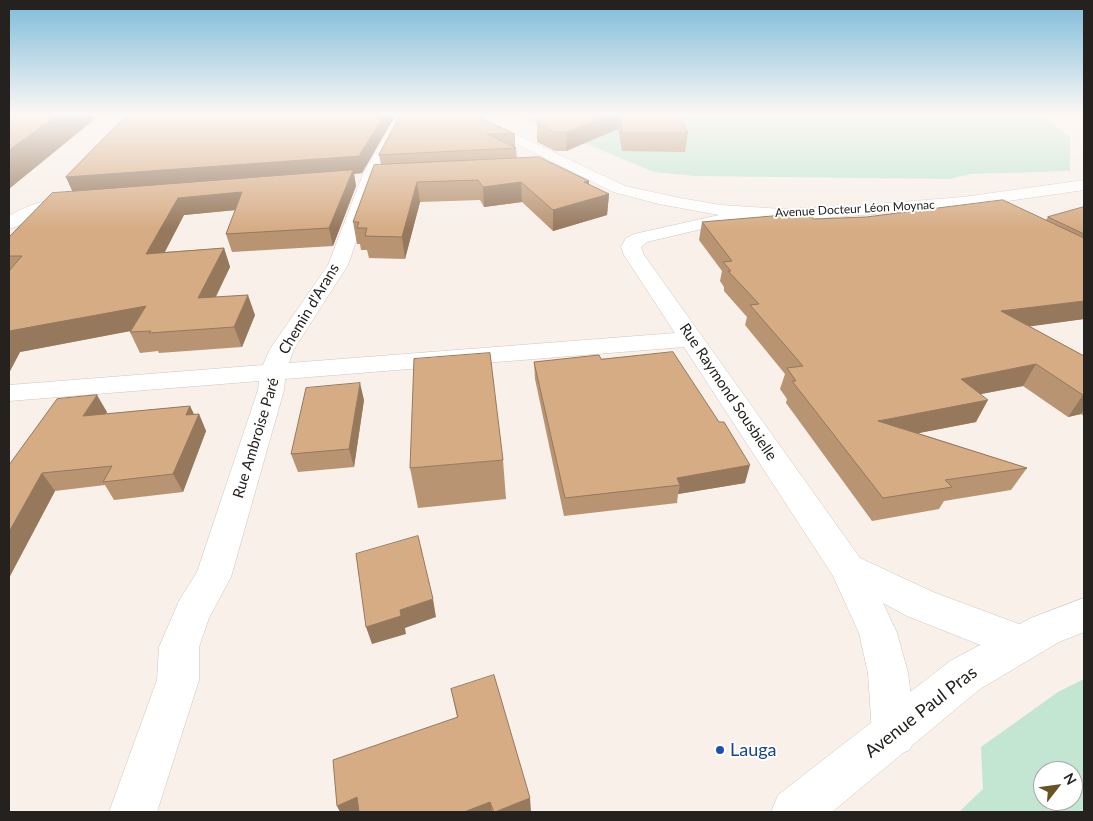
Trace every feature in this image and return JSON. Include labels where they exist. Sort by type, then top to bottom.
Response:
[{"type":"street","name":"Chemin d'Arans","points":[[12,396],[273,372],[282,349],[338,264],[387,152]]},
{"type":"street","name":"Avenue Docteur Léon Moynac","points":[[544,152],[619,189],[644,196],[707,208],[750,212],[782,214],[843,212],[977,200],[1080,188]]},
{"type":"street","points":[[546,169],[569,164]]},
{"type":"street","points":[[349,181],[376,179]]},
{"type":"street","points":[[644,196],[659,214],[662,233]]},
{"type":"street","points":[[977,200],[1004,214]]},
{"type":"street","points":[[9,224],[19,216],[58,203],[87,201]]},
{"type":"street","name":"Rue Raymond Sousbielle","points":[[750,212],[702,226],[641,238],[633,242],[631,247],[634,255],[847,568],[878,633],[888,673],[894,734]]},
{"type":"street","name":"Rue Ambroise Paré","points":[[133,812],[178,680],[179,647],[192,613],[213,577],[272,390],[273,372],[692,339]]},
{"type":"street","name":"Rue Raymond Sousbielle","points":[[847,568],[920,604],[1021,643]]},
{"type":"street","name":"Avenue Paul Pras","points":[[795,812],[894,734],[964,675],[1045,630],[1084,615]]},
{"type":"green space","points":[[606,152],[1070,152],[1070,171],[971,174],[949,179],[694,176],[654,172]]},
{"type":"green space","points":[[1084,679],[1084,812],[959,812],[983,789],[981,747],[1058,692]]},
{"type":"building","points":[[90,152],[361,152],[359,156],[66,177]]},
{"type":"building","points":[[380,152],[432,152],[379,155]]},
{"type":"building","points":[[539,157],[589,181],[584,182],[609,194],[553,210],[521,182],[483,187],[478,180],[417,182],[402,237],[365,236],[367,228],[357,228],[359,222],[353,222],[374,165]]},
{"type":"building","points":[[353,170],[329,228],[226,234],[242,192],[178,198],[146,254],[224,248],[198,298],[248,295],[234,327],[149,333],[151,331],[130,332],[146,306],[9,331],[9,271],[22,256],[9,256],[9,237],[52,193]]},
{"type":"building","points":[[1003,200],[1084,238],[1084,301],[1001,311],[1084,356],[1084,394],[1036,364],[961,379],[988,400],[878,421],[1027,468],[945,480],[952,487],[883,498],[792,381],[796,381],[787,368],[803,366],[750,305],[759,304],[728,271],[731,271],[723,262],[732,261],[702,222],[807,213],[814,219],[866,217]]},
{"type":"building","points":[[1084,207],[1084,234],[1048,217]]},
{"type":"building","points":[[673,352],[719,422],[724,422],[750,465],[677,478],[680,485],[565,498],[534,362],[599,355],[601,359]]},
{"type":"building","points":[[490,353],[503,460],[410,468],[414,359]]},
{"type":"building","points":[[360,383],[349,449],[291,454],[306,388]]},
{"type":"building","points":[[97,395],[83,416],[190,406],[186,415],[199,414],[173,474],[103,482],[112,466],[42,473],[9,532],[9,465],[57,399]]},
{"type":"building","points":[[418,536],[433,599],[400,610],[401,616],[366,627],[356,554]]},
{"type":"building","points":[[494,675],[530,798],[495,812],[490,802],[464,812],[359,812],[357,797],[337,806],[333,760],[458,717],[451,689]]},
{"type":"place","name":"Lauga","points":[[720,750]]}]
